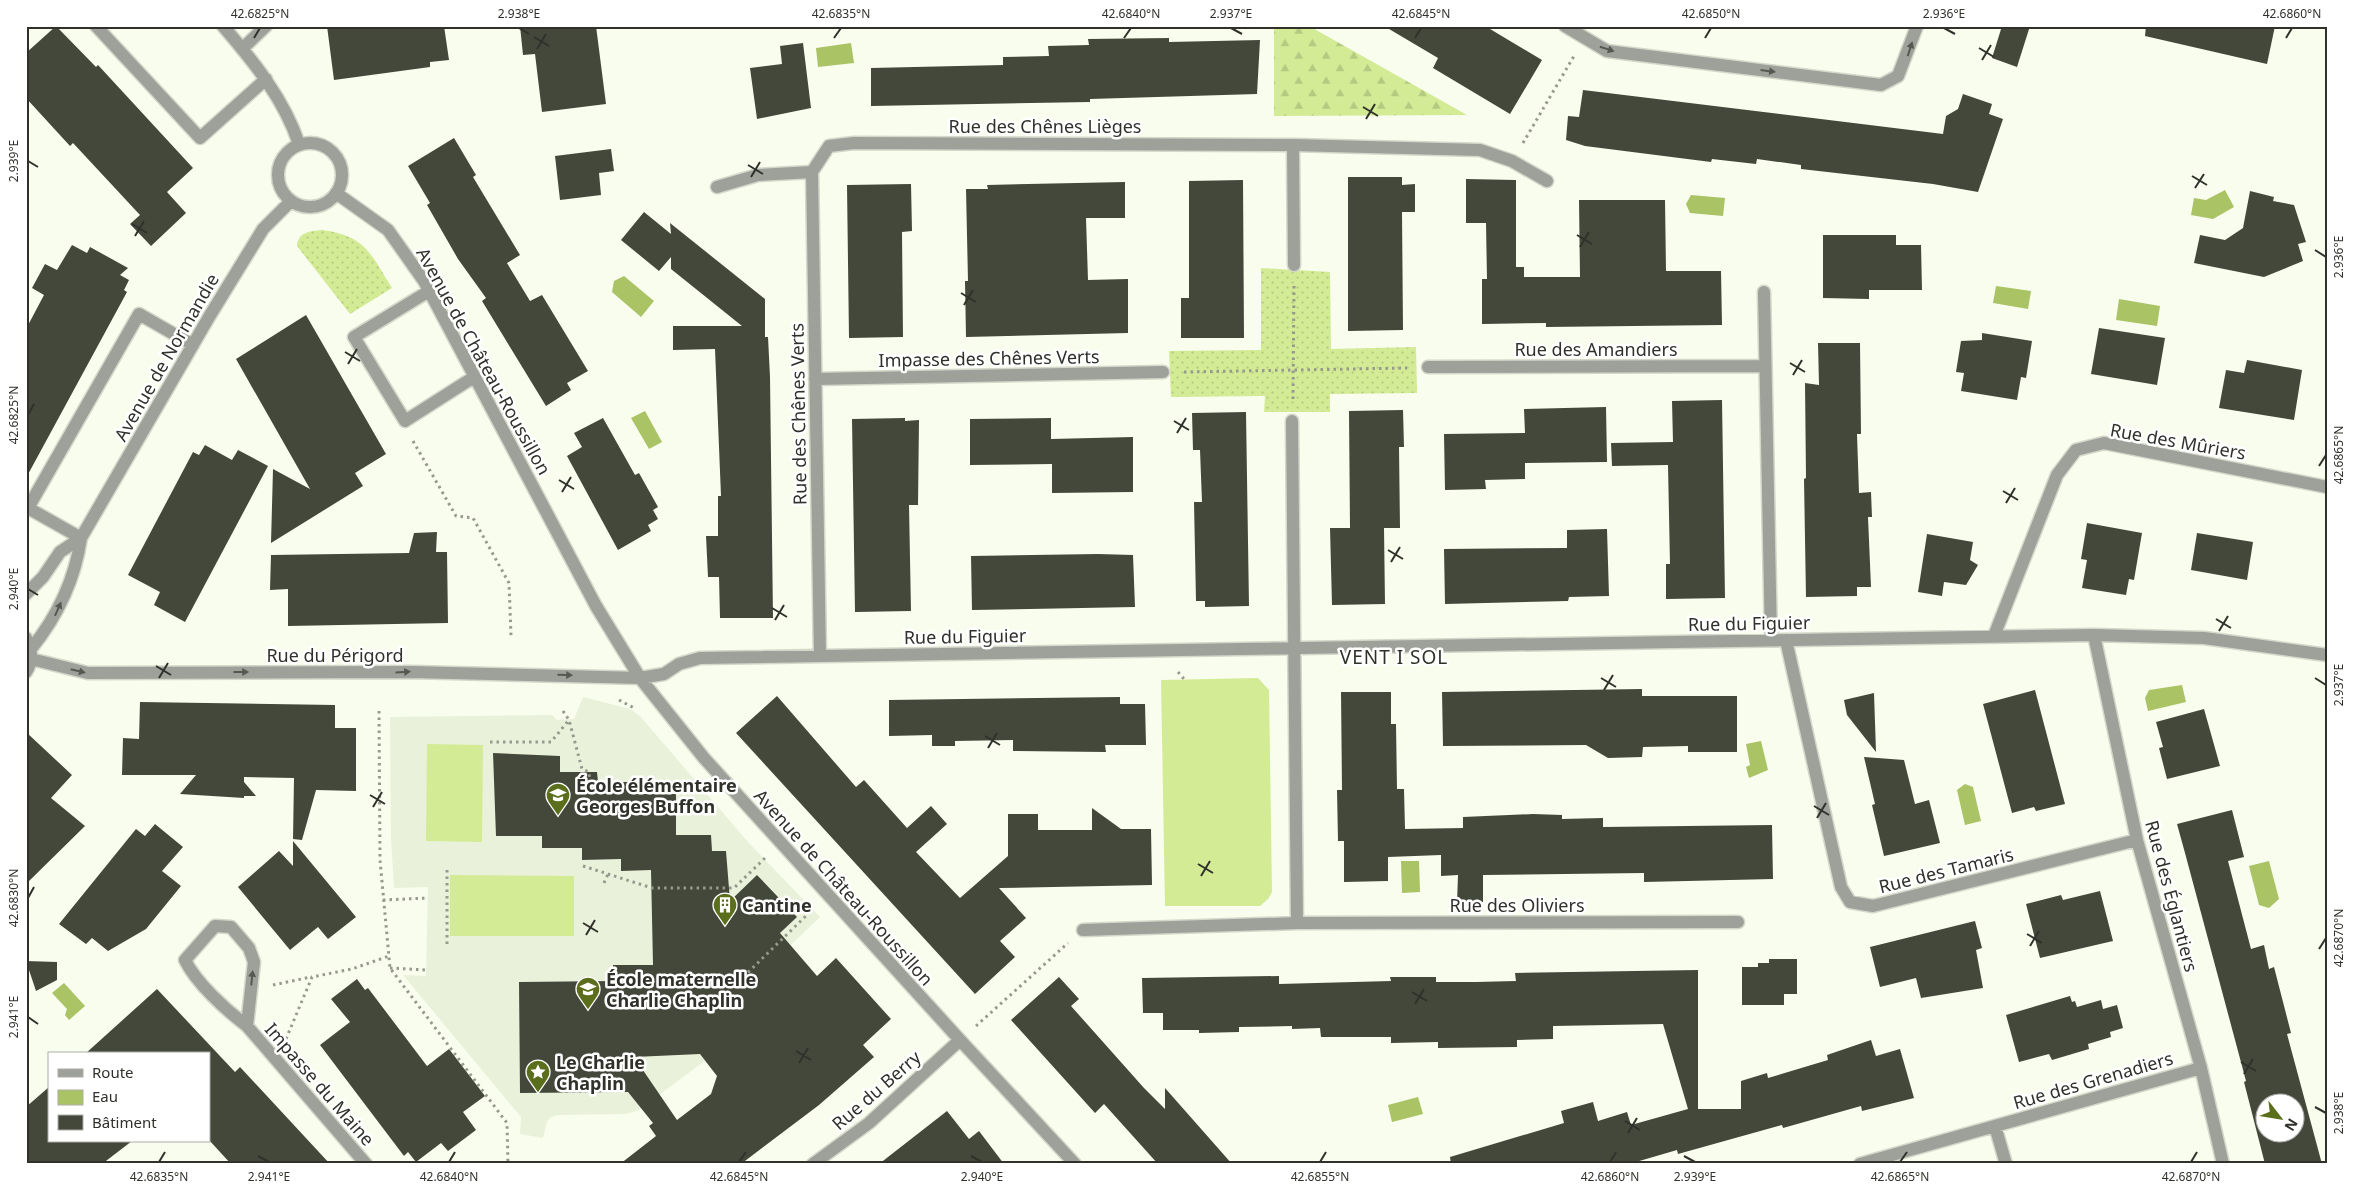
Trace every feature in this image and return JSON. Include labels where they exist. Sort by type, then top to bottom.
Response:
[{"type":"street","points":[[96,26],[200,138],[266,79]]},
{"type":"street","points":[[223,26],[266,79],[292,123],[299,144]]},
{"type":"street","points":[[242,48],[266,26]]},
{"type":"street","points":[[1565,26],[1607,51],[1881,85],[1898,76],[1917,26]]},
{"type":"street","name":"Rue des Chênes Lièges","points":[[812,172],[829,146],[854,143],[1293,145],[1480,150],[1512,161],[1547,181]]},
{"type":"street","points":[[299,144],[320,144],[335,156],[342,174],[336,193],[329,201],[320,206],[304,206],[290,201],[279,185],[279,165],[284,156],[299,144]]},
{"type":"street","points":[[1293,145],[1294,265]]},
{"type":"street","points":[[717,187],[758,175],[812,172]]},
{"type":"street","name":"Rue des Chênes Verts","points":[[812,172],[820,656]]},
{"type":"street","name":"Avenue de Château-Roussillon","points":[[336,193],[388,230],[429,291],[596,606],[640,678],[691,744],[1075,1164]]},
{"type":"street","name":"Avenue de Normandie","points":[[26,672],[29,649],[51,623],[78,563],[81,538],[263,229],[290,201]]},
{"type":"street","points":[[429,291],[354,337],[406,421],[474,377]]},
{"type":"street","points":[[1764,292],[1771,640]]},
{"type":"street","points":[[81,538],[28,508],[139,314],[193,345]]},
{"type":"street","name":"Rue des Amandiers","points":[[1428,367],[1764,366]]},
{"type":"street","name":"Impasse des Chênes Verts","points":[[815,379],[1163,372]]},
{"type":"street","points":[[1292,421],[1297,923]]},
{"type":"street","name":"Rue des Mûriers","points":[[1994,636],[2057,475],[2076,450],[2104,443],[2327,487]]},
{"type":"street","name":"Avenue de Normandie","points":[[26,594],[43,577],[60,552],[81,538]]},
{"type":"street","name":"Rue du Figuier","points":[[640,678],[664,674],[679,664],[700,658],[1994,636],[2094,635],[2204,638],[2327,655]]},
{"type":"street","name":"Rue des Églantiers","points":[[2094,635],[2137,840],[2201,1068],[2224,1164]]},
{"type":"street","name":"Rue des Tamaris","points":[[1786,640],[1842,888],[1850,902],[1873,906],[2137,840]]},
{"type":"street","name":"Rue du Périgord","points":[[29,649],[88,673],[520,673],[640,678]]},
{"type":"street","name":"Rue des Oliviers","points":[[1083,930],[1297,923],[1738,922]]},
{"type":"street","name":"Impasse du Maine","points":[[247,1026],[254,962],[249,948],[231,927],[215,926],[185,960],[190,970],[233,1016],[247,1026],[366,1164]]},
{"type":"street","name":"Rue du Berry","points":[[813,1164],[868,1123],[960,1040]]},
{"type":"street","name":"Rue des Grenadiers","points":[[1860,1164],[2201,1068]]},
{"type":"street","name":"Rue des Grenadiers","points":[[1995,1126],[2006,1164]]},
{"type":"path","points":[[1522,146],[1574,55]]},
{"type":"path","points":[[1292,421],[1295,371],[1294,265]]},
{"type":"path","points":[[1163,372],[1428,367]]},
{"type":"path","points":[[406,421],[412,439],[456,516],[474,518],[509,583],[511,636]]},
{"type":"path","points":[[563,710],[569,720],[582,769],[589,772],[590,782]]},
{"type":"path","points":[[379,711],[380,860],[390,968],[507,1123],[508,1164]]},
{"type":"path","points":[[490,742],[552,742],[569,720]]},
{"type":"path","points":[[584,866],[652,888],[734,888],[768,856]]},
{"type":"path","points":[[447,866],[447,944]]},
{"type":"path","points":[[604,883],[608,874]]},
{"type":"path","points":[[383,900],[428,898]]},
{"type":"path","points":[[734,986],[816,906]]},
{"type":"path","points":[[960,1040],[1083,930]]},
{"type":"path","points":[[251,989],[352,969],[389,956]]},
{"type":"path","points":[[390,968],[426,970]]},
{"type":"path","points":[[277,1062],[312,977]]},
{"type":"shaded area","name":"École élémentaire Georges Buffon","points":[[583,697],[630,709],[640,716],[748,842],[820,917],[737,996],[754,1024],[639,1110],[626,1114],[557,1115],[551,1117],[547,1122],[543,1138],[520,1134],[521,1117],[403,975],[426,976],[428,887],[394,888],[391,838],[390,717],[552,715],[557,720],[574,719]]},
{"type":"green space","points":[[1274,26],[1309,26],[1467,115],[1274,116]]},
{"type":"green space","points":[[322,230],[337,233],[358,242],[372,256],[392,288],[350,314],[297,246],[298,241],[305,233]]},
{"type":"green space","points":[[1261,268],[1330,272],[1331,349],[1416,347],[1417,393],[1330,394],[1330,412],[1264,412],[1265,396],[1171,397],[1169,351],[1261,350]]},
{"type":"green space","points":[[1258,678],[1269,690],[1272,892],[1268,899],[1260,906],[1165,906],[1161,680]]},
{"type":"green space","points":[[427,744],[483,745],[482,842],[426,841]]},
{"type":"green space","points":[[450,875],[574,876],[574,936],[450,936]]},
{"type":"water","points":[[851,43],[854,63],[818,67],[816,48]]},
{"type":"water","points":[[2225,190],[2234,207],[2213,219],[2191,215],[2194,198],[2206,200]]},
{"type":"water","points":[[1691,195],[1725,198],[1723,216],[1690,213],[1686,204]]},
{"type":"water","points":[[624,276],[654,301],[641,317],[612,292],[614,281]]},
{"type":"water","points":[[1996,286],[2031,291],[2028,309],[1993,303]]},
{"type":"water","points":[[2119,299],[2160,306],[2157,326],[2116,320]]},
{"type":"water","points":[[645,411],[662,442],[649,449],[631,418]]},
{"type":"water","points":[[2182,685],[2186,702],[2148,711],[2145,698],[2149,690]]},
{"type":"water","points":[[1761,741],[1768,770],[1749,778],[1746,767],[1750,765],[1746,744]]},
{"type":"water","points":[[1965,784],[1973,787],[1981,821],[1965,825],[1957,790]]},
{"type":"water","points":[[1401,861],[1419,861],[1420,892],[1402,893]]},
{"type":"water","points":[[2269,861],[2279,899],[2269,908],[2259,905],[2249,866]]},
{"type":"water","points":[[64,983],[85,1006],[69,1020],[65,1015],[67,1009],[52,993]]},
{"type":"water","points":[[1418,1097],[1423,1114],[1392,1122],[1388,1105]]},
{"type":"building","points":[[56,26],[96,67],[98,65],[193,168],[167,192],[186,213],[151,246],[130,224],[140,215],[73,143],[70,146],[26,98],[26,53]]},
{"type":"building","points":[[327,26],[444,26],[449,60],[430,62],[430,67],[334,80]]},
{"type":"building","points":[[520,26],[596,26],[606,104],[542,112],[535,54],[523,55]]},
{"type":"building","points":[[1384,26],[1485,26],[1542,60],[1510,114],[1433,68],[1438,58]]},
{"type":"building","points":[[2002,26],[2030,26],[2017,67],[1992,58]]},
{"type":"building","points":[[2146,26],[2275,26],[2267,64],[2145,36]]},
{"type":"building","points":[[1169,38],[1169,42],[1260,40],[1257,94],[1090,99],[1090,102],[871,106],[871,68],[1003,65],[1003,57],[1049,56],[1048,46],[1089,45],[1088,39]]},
{"type":"building","points":[[803,43],[811,108],[757,119],[750,68],[782,64],[780,46]]},
{"type":"building","points":[[1583,90],[1943,134],[1946,116],[1958,109],[1963,94],[1992,104],[1989,114],[2003,119],[1978,192],[1933,184],[1801,169],[1801,165],[1757,159],[1756,164],[1712,159],[1711,162],[1585,146],[1566,140],[1568,116],[1579,117]]},
{"type":"building","points":[[454,138],[476,175],[473,177],[520,255],[507,263],[530,301],[542,295],[588,371],[567,383],[571,390],[546,406],[482,301],[486,298],[458,259],[427,205],[430,203],[408,166]]},
{"type":"building","points":[[611,149],[614,171],[599,173],[601,195],[560,200],[555,156]]},
{"type":"building","points":[[1348,177],[1402,177],[1402,185],[1415,184],[1415,212],[1402,212],[1403,330],[1348,331]]},
{"type":"building","points":[[1466,179],[1516,180],[1516,267],[1524,267],[1524,277],[1580,277],[1579,200],[1665,200],[1666,271],[1721,271],[1722,325],[1546,327],[1546,323],[1482,324],[1482,279],[1487,279],[1486,223],[1466,223]]},
{"type":"building","points":[[1243,180],[1244,338],[1181,338],[1181,298],[1189,298],[1189,181]]},
{"type":"building","points":[[1125,182],[1125,218],[1086,218],[1088,280],[1128,279],[1128,333],[966,337],[965,281],[968,281],[966,189],[988,189],[987,185]]},
{"type":"building","points":[[911,184],[912,231],[902,232],[903,337],[849,338],[847,185]]},
{"type":"building","points":[[2250,191],[2274,197],[2273,201],[2294,205],[2306,242],[2298,244],[2303,261],[2264,277],[2194,263],[2200,235],[2225,240],[2243,228]]},
{"type":"building","points":[[644,212],[671,234],[670,223],[765,299],[765,337],[768,337],[770,377],[773,618],[720,618],[719,577],[708,577],[706,536],[718,536],[718,496],[721,496],[715,349],[673,350],[673,326],[742,326],[671,269],[671,257],[659,271],[621,240]]},
{"type":"building","points":[[1823,235],[1896,235],[1896,245],[1921,245],[1922,290],[1869,290],[1869,299],[1823,298]]},
{"type":"building","points":[[72,245],[87,253],[90,247],[128,268],[120,275],[129,280],[124,290],[127,292],[26,478],[26,329],[44,295],[32,288],[45,264],[57,270]]},
{"type":"building","points":[[306,315],[386,454],[355,473],[363,486],[271,543],[273,469],[310,489],[236,359]]},
{"type":"building","points":[[2099,328],[2165,338],[2157,385],[2091,374]]},
{"type":"building","points":[[1982,333],[2032,341],[2026,378],[2021,377],[2017,400],[1961,391],[1964,373],[1956,372],[1961,341],[1982,340]]},
{"type":"building","points":[[1818,343],[1860,343],[1861,434],[1857,434],[1859,493],[1871,492],[1872,517],[1868,517],[1871,587],[1857,587],[1857,596],[1806,597],[1805,383],[1819,385]]},
{"type":"building","points":[[2247,360],[2302,370],[2294,420],[2219,408],[2226,370],[2244,373]]},
{"type":"building","points":[[1722,400],[1725,598],[1666,599],[1666,564],[1670,564],[1668,465],[1612,466],[1611,443],[1673,442],[1672,401]]},
{"type":"building","points":[[1606,407],[1607,462],[1525,463],[1525,479],[1485,480],[1486,489],[1445,490],[1444,434],[1525,433],[1524,409]]},
{"type":"building","points":[[1403,410],[1404,447],[1399,447],[1400,528],[1384,528],[1385,604],[1332,605],[1330,528],[1350,528],[1349,411]]},
{"type":"building","points":[[1246,412],[1249,606],[1205,607],[1205,601],[1196,601],[1194,502],[1202,502],[1200,450],[1193,450],[1192,413]]},
{"type":"building","points":[[603,418],[635,475],[639,473],[658,507],[653,510],[658,519],[648,525],[651,531],[618,550],[567,456],[582,447],[574,433]]},
{"type":"building","points":[[905,418],[905,421],[919,420],[918,505],[909,505],[911,611],[855,612],[852,419]]},
{"type":"building","points":[[1051,418],[1051,439],[1133,437],[1133,492],[1052,493],[1052,464],[970,465],[970,419]]},
{"type":"building","points":[[205,445],[232,460],[238,450],[268,466],[185,622],[154,605],[160,592],[128,575],[193,452],[199,455]]},
{"type":"building","points":[[2087,523],[2142,533],[2134,580],[2129,579],[2126,595],[2082,588],[2087,560],[2081,559]]},
{"type":"building","points":[[1607,529],[1609,596],[1569,597],[1568,601],[1445,604],[1444,549],[1567,548],[1567,530]]},
{"type":"building","points":[[437,532],[436,552],[447,552],[448,623],[288,626],[288,589],[270,590],[271,555],[409,553],[414,533]]},
{"type":"building","points":[[2197,533],[2253,542],[2247,580],[2191,570]]},
{"type":"building","points":[[1927,534],[1973,542],[1970,560],[1978,565],[1966,585],[1944,582],[1942,596],[1918,592]]},
{"type":"building","points":[[1133,555],[1135,607],[972,610],[971,556]]},
{"type":"building","points":[[1642,689],[1642,696],[1737,696],[1737,752],[1688,752],[1688,746],[1643,747],[1642,757],[1608,758],[1586,745],[1443,746],[1442,692]]},
{"type":"building","points":[[2035,690],[2065,804],[2036,811],[2034,807],[2012,813],[1983,704]]},
{"type":"building","points":[[1341,692],[1391,692],[1391,724],[1396,724],[1397,789],[1404,789],[1405,829],[1463,828],[1463,817],[1533,814],[1562,815],[1562,819],[1603,818],[1603,827],[1772,825],[1773,879],[1644,882],[1644,873],[1483,875],[1483,902],[1457,903],[1458,875],[1441,876],[1441,855],[1388,857],[1388,881],[1344,882],[1344,841],[1338,841],[1337,790],[1342,790]]},
{"type":"building","points":[[1874,693],[1876,752],[1847,715],[1844,700]]},
{"type":"building","points":[[777,696],[856,787],[864,780],[907,828],[931,806],[947,824],[916,852],[960,898],[1008,856],[1008,814],[1038,814],[1038,830],[1092,830],[1092,808],[1121,829],[1151,829],[1152,885],[999,888],[1026,918],[1000,941],[1015,957],[975,994],[736,733]]},
{"type":"building","points":[[1120,697],[1120,704],[1145,704],[1146,745],[1105,745],[1106,752],[1013,751],[1013,740],[955,741],[955,746],[932,746],[932,735],[889,736],[889,700]]},
{"type":"building","points":[[140,702],[335,705],[335,728],[356,728],[356,791],[316,790],[302,840],[293,839],[294,778],[244,777],[244,782],[256,796],[244,796],[244,798],[180,794],[196,775],[122,775],[123,738],[139,739]]},
{"type":"building","points":[[2204,709],[2220,766],[2167,779],[2159,748],[2163,747],[2156,722]]},
{"type":"building","points":[[26,732],[72,775],[51,798],[85,826],[26,884]]},
{"type":"building","points":[[493,753],[560,756],[560,772],[597,772],[598,782],[637,782],[637,794],[676,794],[676,835],[711,835],[712,851],[726,851],[730,901],[757,875],[797,917],[780,933],[817,976],[836,958],[891,1019],[863,1045],[874,1057],[819,1105],[741,1164],[620,1164],[656,1136],[649,1126],[653,1123],[628,1092],[520,1093],[519,982],[614,981],[613,965],[653,965],[651,870],[621,871],[621,859],[582,860],[582,848],[542,848],[542,836],[496,836]],"holes":[[[700,1054],[717,1076],[711,1094],[677,1120],[634,1057]]]},
{"type":"building","points":[[1864,757],[1904,760],[1915,804],[1929,800],[1940,843],[1884,856],[1872,805],[1875,804]]},
{"type":"building","points":[[2232,810],[2244,857],[2228,861],[2251,949],[2264,945],[2269,969],[2274,967],[2291,1033],[2287,1034],[2303,1092],[2256,1092],[2256,1129],[2244,1082],[2246,1081],[2177,824]]},
{"type":"building","points":[[155,824],[183,847],[162,871],[181,886],[146,929],[108,951],[92,938],[86,944],[59,924],[136,829],[145,836]]},
{"type":"building","points":[[293,841],[356,917],[328,939],[318,927],[290,950],[238,887],[279,851],[293,866]]},
{"type":"building","points":[[2100,891],[2113,941],[2040,958],[2026,904],[2061,895],[2063,900]]},
{"type":"building","points":[[1975,921],[1982,948],[1976,950],[1983,988],[1921,998],[1916,978],[1880,987],[1870,947]]},
{"type":"building","points":[[1769,959],[1797,959],[1797,994],[1784,994],[1784,1005],[1742,1005],[1742,967],[1758,967],[1758,963],[1769,963]]},
{"type":"building","points":[[26,961],[57,962],[57,980],[36,991]]},
{"type":"building","points":[[1698,970],[1698,1109],[1741,1109],[1741,1081],[1767,1073],[1768,1078],[1828,1060],[1827,1055],[1871,1040],[1876,1056],[1900,1049],[1914,1098],[1862,1111],[1861,1106],[1783,1128],[1782,1125],[1678,1154],[1677,1150],[1629,1164],[1451,1164],[1450,1157],[1564,1123],[1561,1111],[1593,1102],[1598,1121],[1627,1112],[1631,1125],[1688,1109],[1663,1024],[1553,1026],[1553,1039],[1517,1040],[1517,1047],[1438,1048],[1438,1042],[1391,1043],[1391,1037],[1321,1037],[1320,1028],[1292,1029],[1292,1026],[1239,1027],[1239,1032],[1199,1033],[1199,1030],[1163,1030],[1163,1013],[1143,1013],[1142,978],[1279,976],[1279,984],[1391,981],[1390,977],[1436,977],[1436,982],[1476,982],[1516,981],[1515,973]]},
{"type":"building","points":[[1059,977],[1079,999],[1071,1006],[1144,1088],[1165,1109],[1165,1088],[1232,1164],[1158,1164],[1104,1104],[1095,1113],[1011,1020]]},
{"type":"building","points":[[357,979],[365,990],[368,988],[427,1066],[449,1049],[485,1096],[463,1112],[476,1130],[448,1151],[441,1143],[416,1162],[408,1152],[404,1156],[320,1045],[350,1022],[331,999]]},
{"type":"building","points":[[157,989],[235,1072],[240,1067],[330,1164],[231,1164],[210,1141],[210,1052],[87,1052]]},
{"type":"building","points":[[2070,996],[2072,1002],[2075,1001],[2077,1007],[2101,1000],[2103,1009],[2117,1005],[2123,1028],[2110,1032],[2111,1037],[2088,1044],[2089,1049],[2052,1060],[2049,1054],[2019,1062],[2006,1015]]},
{"type":"building","points":[[48,1088],[48,1142],[131,1142],[102,1164],[26,1164],[26,1107]]},
{"type":"building","points":[[2306,1105],[2322,1164],[2265,1164],[2259,1142],[2306,1142]]},
{"type":"building","points":[[947,1111],[969,1139],[979,1131],[1004,1164],[879,1164]]},
{"type":"place","name":"École élémentaire Georges Buffon","points":[[558,816]]},
{"type":"place","name":"Cantine","points":[[725,926]]},
{"type":"place","name":"École maternelle Charlie Chaplin","points":[[588,1010]]},
{"type":"place","name":"Le Charlie Chaplin","points":[[538,1093]]},
{"type":"district","name":"VENT I SOL","points":[[1394,657]]}]
